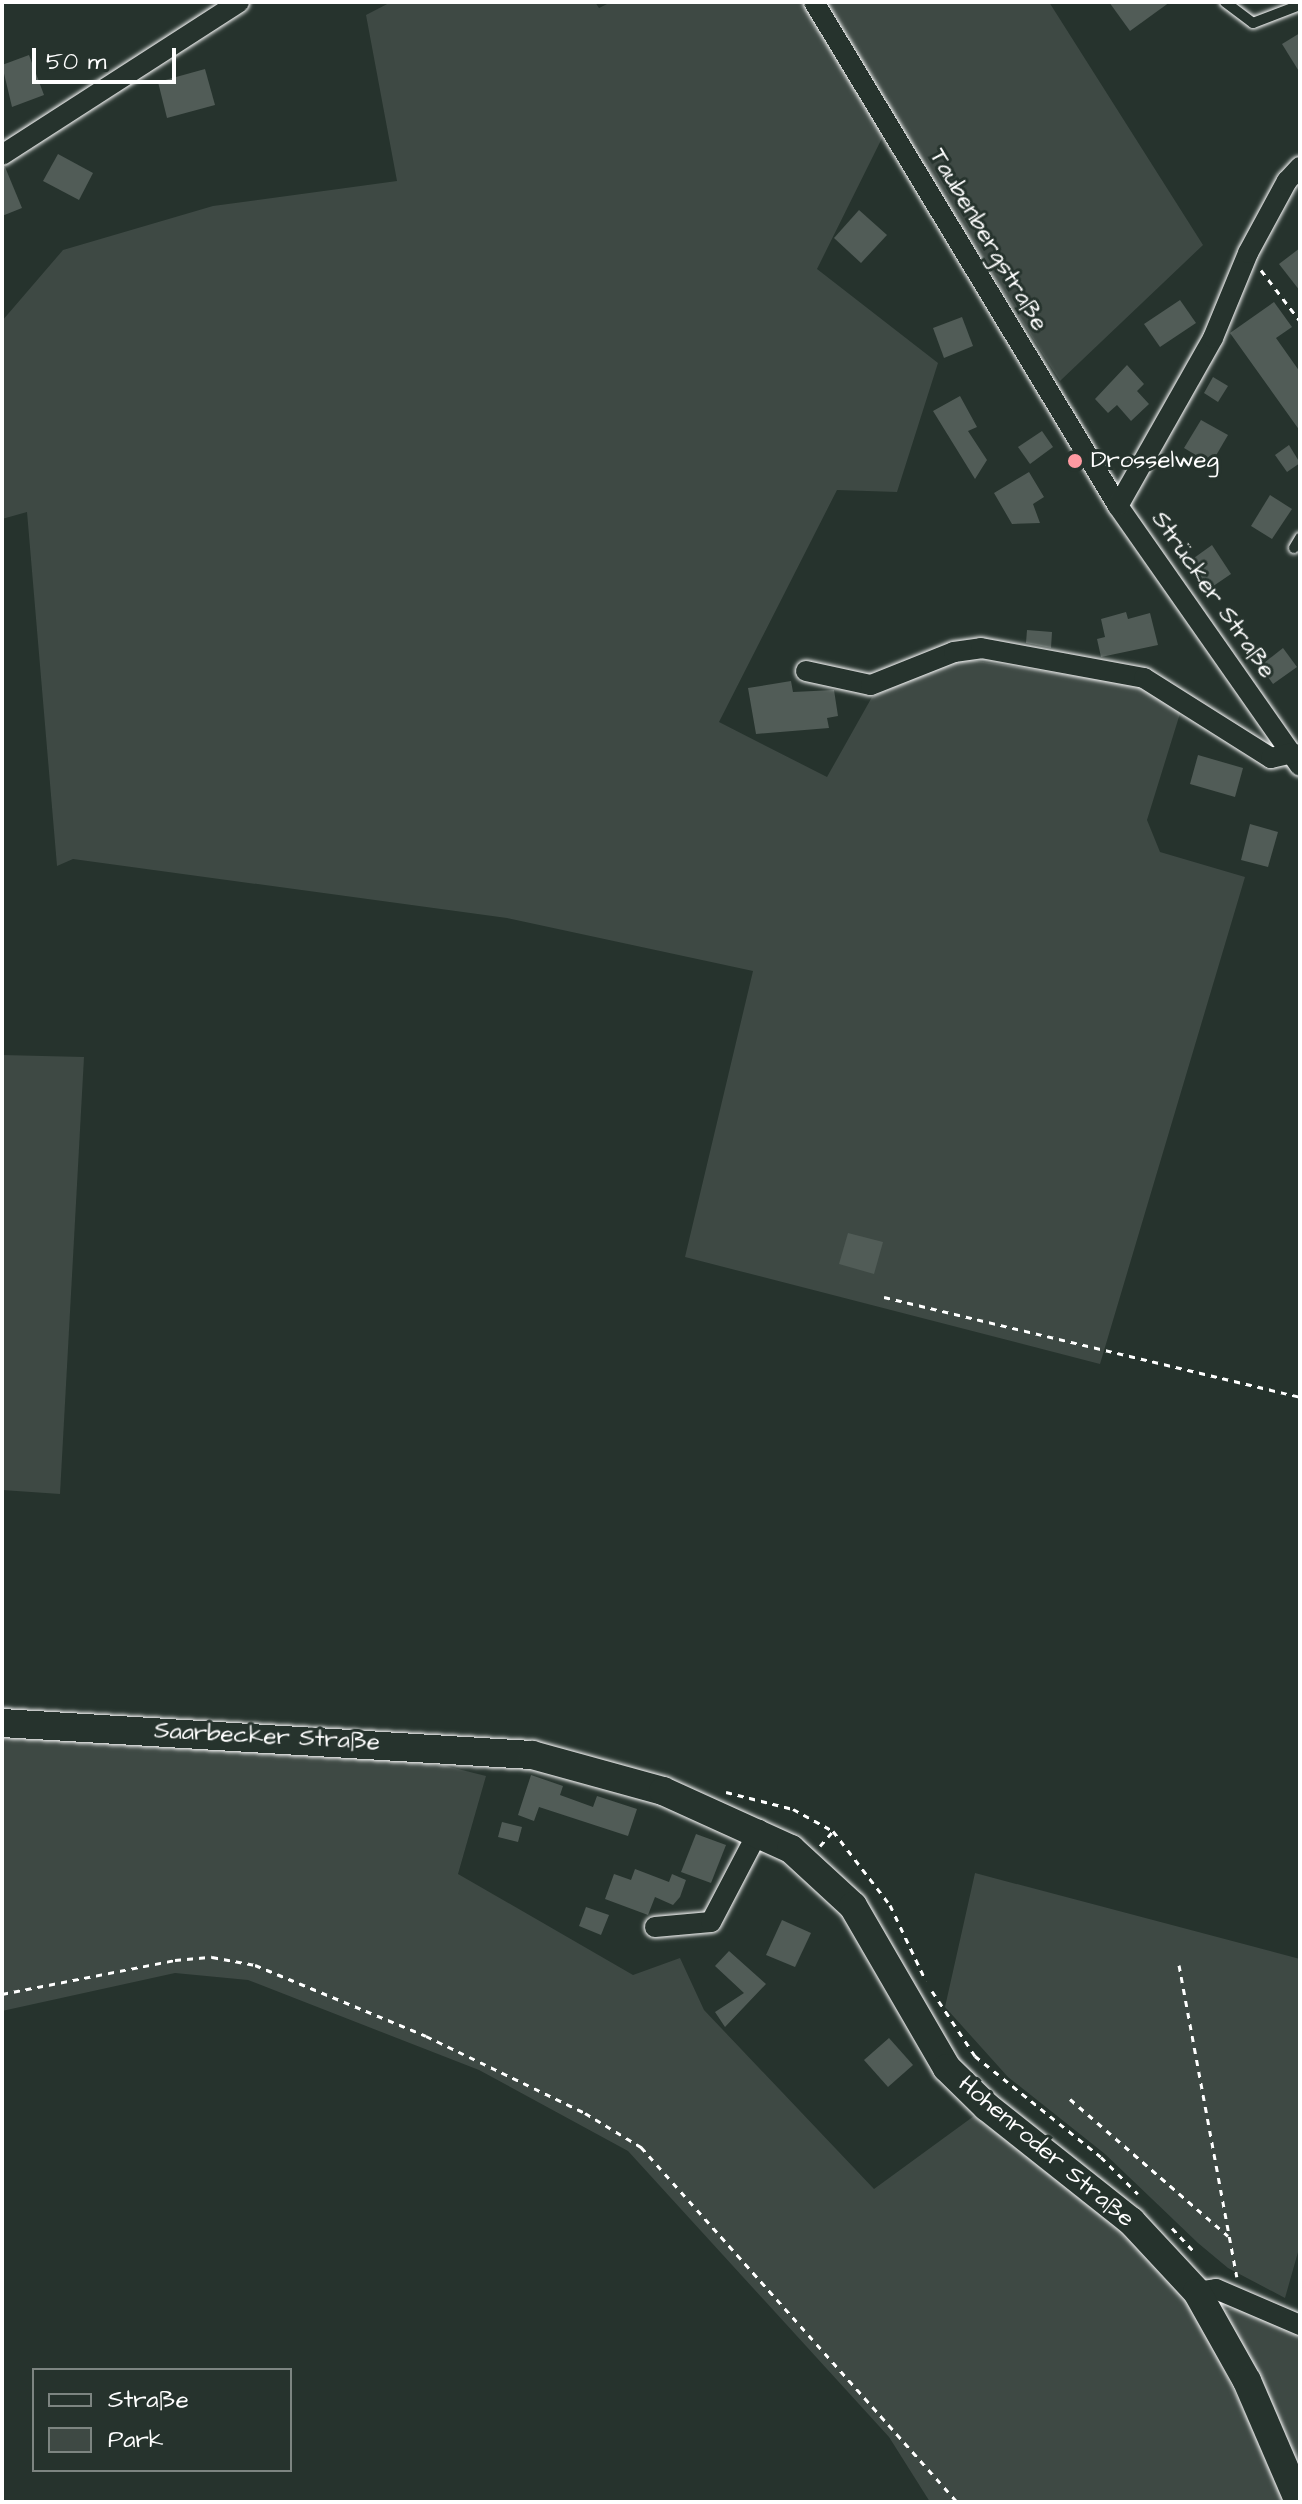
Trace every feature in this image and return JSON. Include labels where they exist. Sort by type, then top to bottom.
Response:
[{"type":"main road","name":"Saarbecker Straße","points":[[2,1723],[532,1755]]},
{"type":"main road","name":"Hohenroder Straße","points":[[532,1755],[638,1783],[759,1830],[807,1860],[853,1906],[925,2037],[955,2077],[1097,2191],[1207,2291],[1299,2502]]},
{"type":"street","points":[[2,155],[239,2]]},
{"type":"street","name":"Taubenbergstraße","points":[[814,2],[1118,506]]},
{"type":"street","points":[[1118,506],[1213,338],[1248,253],[1287,181],[1300,167]]},
{"type":"street","name":"Strücker Straße","points":[[1118,506],[1296,759]]},
{"type":"street","name":"Strücker Straße","points":[[806,671],[871,685],[954,652],[981,648],[1144,678],[1271,758],[1296,759]]},
{"type":"street","points":[[655,1927],[711,1922],[759,1830]]},
{"type":"street","points":[[1207,2291],[1242,2300],[1300,2325]]},
{"type":"lane","points":[[1225,2],[1253,23],[1300,5]]},
{"type":"path","points":[[1248,253],[1300,321]]},
{"type":"path","points":[[884,1297],[1300,1397]]},
{"type":"path","points":[[720,1790],[793,1809],[833,1831],[890,1905],[927,1984],[975,2056],[1101,2157],[1146,2202]]},
{"type":"path","points":[[2,1994],[175,1960],[212,1957],[255,1965],[426,2036],[585,2113],[641,2147],[957,2502]]},
{"type":"path","points":[[1179,1965],[1242,2300]]},
{"type":"path","points":[[1070,2099],[1228,2236]]},
{"type":"path","points":[[1168,2224],[1197,2257]]},
{"type":"green space","points":[[391,2],[595,2],[599,8],[611,2],[1049,2],[1203,245],[1060,381],[892,118],[817,269],[938,363],[897,492],[837,490],[719,722],[827,777],[872,697],[957,658],[1142,686],[1182,707],[1147,820],[1160,852],[1245,877],[1100,1364],[685,1257],[753,971],[507,918],[73,859],[57,866],[27,512],[2,519],[2,321],[63,250],[213,206],[397,181],[366,15]]},
{"type":"green space","points":[[2,1055],[84,1057],[60,1494],[2,1490]]},
{"type":"green space","points":[[2,1738],[324,1751],[446,1766],[486,1776],[458,1874],[633,1975],[680,1958],[704,2010],[874,2189],[974,2116],[1095,2207],[1188,2296],[1288,2502],[930,2502],[889,2437],[628,2151],[479,2070],[248,1980],[175,1973],[2,2011]]},
{"type":"green space","points":[[975,1873],[1300,1959],[1300,2245],[1285,2298],[1228,2268],[1198,2243],[1105,2154],[1008,2077],[945,2007]]},
{"type":"green space","points":[[1238,2308],[1300,2333],[1300,2472],[1223,2310]]},
{"type":"building","points":[[1109,2],[1170,2],[1130,31]]},
{"type":"building","points":[[1300,33],[1300,73],[1282,44]]},
{"type":"building","points":[[29,55],[44,95],[12,107],[2,65]]},
{"type":"building","points":[[205,69],[215,105],[167,118],[158,82]]},
{"type":"building","points":[[58,154],[93,173],[79,200],[43,181]]},
{"type":"building","points":[[5,167],[22,208],[2,216],[2,168]]},
{"type":"building","points":[[859,210],[887,235],[861,263],[834,238]]},
{"type":"building","points":[[1300,248],[1300,291],[1279,264]]},
{"type":"building","points":[[1180,300],[1196,323],[1160,347],[1144,324]]},
{"type":"building","points":[[1274,302],[1292,327],[1276,338],[1300,372],[1300,431],[1230,333]]},
{"type":"building","points":[[962,317],[973,346],[944,358],[933,328]]},
{"type":"building","points":[[1127,365],[1144,384],[1137,391],[1149,404],[1131,421],[1117,405],[1108,413],[1095,399]]},
{"type":"building","points":[[1213,377],[1228,386],[1218,402],[1204,393]]},
{"type":"building","points":[[960,396],[977,427],[968,431],[987,460],[975,479],[933,411]]},
{"type":"building","points":[[1201,420],[1228,435],[1211,464],[1184,448]]},
{"type":"building","points":[[1042,431],[1053,447],[1030,464],[1018,447]]},
{"type":"building","points":[[1289,445],[1300,463],[1287,472],[1275,455]]},
{"type":"building","points":[[1029,472],[1044,497],[1033,504],[1040,523],[1012,524],[994,493]]},
{"type":"building","points":[[1270,495],[1292,509],[1272,539],[1251,526]]},
{"type":"building","points":[[1212,545],[1231,574],[1206,591],[1187,563]]},
{"type":"building","points":[[1126,612],[1128,619],[1150,613],[1158,645],[1101,657],[1097,639],[1105,637],[1101,619]]},
{"type":"building","points":[[1027,630],[1052,632],[1051,648],[1026,643]]},
{"type":"building","points":[[1283,648],[1297,667],[1273,684],[1260,666]]},
{"type":"building","points":[[791,681],[793,692],[834,690],[838,716],[827,718],[829,728],[756,734],[748,688]]},
{"type":"building","points":[[1198,755],[1243,768],[1235,797],[1190,784]]},
{"type":"building","points":[[1250,824],[1278,832],[1268,867],[1241,860]]},
{"type":"building","points":[[848,1233],[883,1242],[874,1274],[839,1264]]},
{"type":"building","points":[[531,1775],[563,1786],[560,1795],[593,1807],[597,1796],[637,1809],[628,1836],[539,1807],[534,1821],[518,1815]]},
{"type":"building","points":[[502,1822],[522,1827],[518,1842],[498,1837]]},
{"type":"building","points":[[696,1834],[726,1845],[711,1883],[681,1872]]},
{"type":"building","points":[[635,1869],[669,1882],[672,1874],[686,1880],[680,1897],[673,1905],[655,1897],[648,1915],[605,1899],[614,1874],[631,1880]]},
{"type":"building","points":[[586,1907],[609,1915],[601,1935],[579,1926]]},
{"type":"building","points":[[782,1920],[811,1933],[795,1967],[766,1955]]},
{"type":"building","points":[[729,1951],[766,1984],[725,2027],[715,2012],[744,1993],[715,1966]]},
{"type":"building","points":[[889,2038],[913,2065],[888,2087],[864,2060]]},
{"type":"place","name":"Drosselweg","points":[[1075,461]]}]
